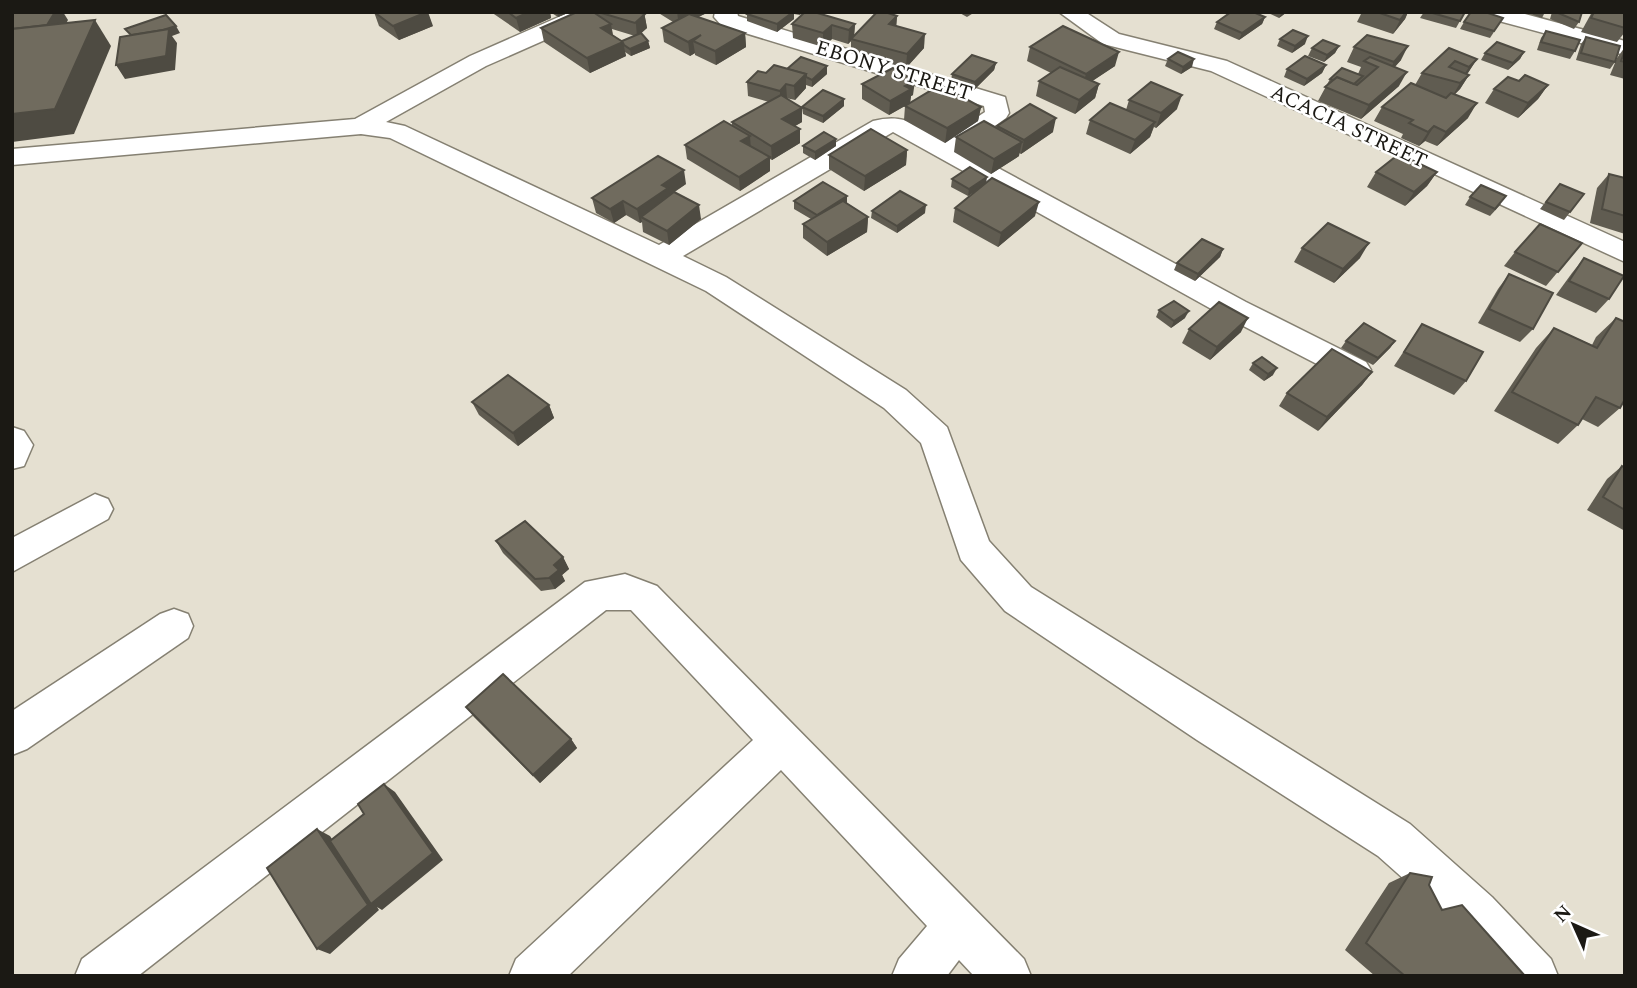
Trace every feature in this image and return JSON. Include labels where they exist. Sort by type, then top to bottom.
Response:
[{"type":"street","points":[[360,126],[478,61],[589,12]]},
{"type":"street","name":"EBONY STREET","points":[[726,12],[725,18],[730,21],[996,102],[997,113],[992,118],[945,150]]},
{"type":"street","name":"ACACIA STREET","points":[[1070,12],[1111,38],[1219,66],[1625,253]]},
{"type":"street","points":[[1492,12],[1625,48]]},
{"type":"street","points":[[662,256],[882,126],[897,124],[1235,309],[1355,370]]},
{"type":"street","points":[[12,157],[360,126],[396,131],[716,284],[895,399],[935,436],[974,549],[1018,598],[1212,726],[1394,840],[1476,913],[1534,976]]},
{"type":"street","points":[[12,440],[16,445],[12,456]]},
{"type":"street","points":[[12,556],[95,509]]},
{"type":"street","points":[[100,976],[598,594],[625,591],[644,598],[1007,976]]},
{"type":"street","points":[[12,735],[174,626]]},
{"type":"street","points":[[533,976],[783,740]]},
{"type":"street","points":[[916,976],[958,925]]},
{"type":"building","points":[[12,12],[55,12],[47,25],[12,29]]},
{"type":"building","points":[[374,12],[427,12],[393,26]]},
{"type":"building","points":[[508,12],[529,12],[516,18]]},
{"type":"building","points":[[577,12],[593,12],[611,24],[601,28],[623,42],[587,58],[541,28]]},
{"type":"building","points":[[598,12],[637,12],[645,14],[635,23]]},
{"type":"building","points":[[793,12],[777,24],[747,14]]},
{"type":"building","points":[[805,12],[814,12],[855,24],[849,30],[832,25],[823,33],[792,24]]},
{"type":"building","points":[[877,12],[897,16],[889,24],[925,34],[907,54],[851,39]]},
{"type":"building","points":[[1231,12],[1253,12],[1265,17],[1242,33],[1217,22]]},
{"type":"building","points":[[1377,12],[1406,12],[1400,20]]},
{"type":"building","points":[[1429,12],[1465,12],[1460,21]]},
{"type":"building","points":[[1471,12],[1485,12],[1503,18],[1494,31],[1464,22]]},
{"type":"building","points":[[1556,12],[1582,12],[1579,22]]},
{"type":"building","points":[[1594,12],[1625,12],[1625,28],[1591,18]]},
{"type":"building","points":[[689,14],[745,33],[715,51],[693,41],[701,35],[688,42],[662,28]]},
{"type":"building","points":[[166,15],[176,26],[131,35],[125,29]]},
{"type":"building","points":[[95,20],[55,109],[12,114],[12,29]]},
{"type":"building","points":[[1063,26],[1119,52],[1086,74],[1030,47]]},
{"type":"building","points":[[169,29],[166,56],[116,65],[120,37]]},
{"type":"building","points":[[1293,30],[1308,36],[1295,46],[1280,39]]},
{"type":"building","points":[[1546,31],[1580,40],[1575,51],[1541,42]]},
{"type":"building","points":[[641,33],[648,41],[630,49],[624,45],[622,41]]},
{"type":"building","points":[[1367,35],[1408,46],[1394,62],[1354,47]]},
{"type":"building","points":[[1586,37],[1620,46],[1615,62],[1581,53]]},
{"type":"building","points":[[1323,40],[1339,46],[1327,55],[1312,48]]},
{"type":"building","points":[[1497,42],[1524,52],[1513,63],[1485,53]]},
{"type":"building","points":[[1449,48],[1477,59],[1469,67],[1455,61],[1449,67],[1469,75],[1460,83],[1422,73]]},
{"type":"building","points":[[1178,52],[1194,59],[1183,67],[1168,59]]},
{"type":"building","points":[[972,55],[996,63],[975,82],[952,74]]},
{"type":"building","points":[[1305,56],[1326,65],[1307,79],[1287,69]]},
{"type":"building","points":[[801,57],[827,66],[812,80],[806,77],[806,74],[787,69]]},
{"type":"building","points":[[1370,57],[1407,72],[1369,105],[1325,87],[1337,77],[1357,85],[1378,67],[1364,61]]},
{"type":"building","points":[[774,65],[806,74],[794,86],[786,84],[780,91],[747,82],[758,71],[766,73]]},
{"type":"building","points":[[1060,67],[1099,84],[1079,100],[1039,81]]},
{"type":"building","points":[[893,68],[915,81],[905,86],[911,89],[890,101],[862,84]]},
{"type":"building","points":[[1342,68],[1363,76],[1354,84],[1337,77],[1330,79]]},
{"type":"building","points":[[1525,75],[1548,85],[1528,103],[1494,89],[1508,77],[1519,81]]},
{"type":"building","points":[[1151,82],[1182,95],[1161,113],[1129,100]]},
{"type":"building","points":[[1411,83],[1446,98],[1451,93],[1477,103],[1446,132],[1434,126],[1428,132],[1409,123],[1413,120],[1382,107]]},
{"type":"building","points":[[940,85],[981,107],[947,128],[905,106]]},
{"type":"building","points":[[823,90],[844,99],[823,116],[802,107]]},
{"type":"building","points":[[781,95],[802,108],[782,119],[800,129],[771,146],[732,122]]},
{"type":"building","points":[[1110,103],[1155,122],[1135,140],[1090,120]]},
{"type":"building","points":[[1030,104],[1056,118],[1024,140],[997,126]]},
{"type":"building","points":[[724,121],[750,136],[741,141],[770,157],[739,177],[685,145]]},
{"type":"building","points":[[984,121],[1022,142],[994,159],[956,137]]},
{"type":"building","points":[[871,129],[907,150],[865,176],[829,155]]},
{"type":"building","points":[[824,132],[836,139],[815,152],[803,146]]},
{"type":"building","points":[[1399,154],[1437,172],[1414,192],[1376,172]]},
{"type":"building","points":[[658,156],[684,170],[662,185],[668,188],[637,209],[623,201],[610,209],[592,198]]},
{"type":"building","points":[[970,167],[987,177],[969,189],[952,179]]},
{"type":"building","points":[[1609,174],[1625,178],[1625,216],[1602,209]]},
{"type":"building","points":[[992,178],[1039,202],[1001,233],[955,208]]},
{"type":"building","points":[[823,182],[847,196],[817,215],[794,201]]},
{"type":"building","points":[[1560,184],[1584,194],[1570,212],[1546,202]]},
{"type":"building","points":[[1481,185],[1506,196],[1495,209],[1470,197]]},
{"type":"building","points":[[900,191],[926,205],[897,226],[872,211]]},
{"type":"building","points":[[674,192],[699,205],[667,231],[641,217]]},
{"type":"building","points":[[843,201],[868,217],[827,242],[803,224]]},
{"type":"building","points":[[1328,223],[1369,243],[1343,269],[1302,248]]},
{"type":"building","points":[[1540,224],[1582,243],[1558,272],[1515,252]]},
{"type":"building","points":[[1202,239],[1223,249],[1198,274],[1177,263]]},
{"type":"building","points":[[1584,258],[1624,276],[1609,299],[1569,281]]},
{"type":"building","points":[[1509,274],[1553,293],[1533,329],[1489,309]]},
{"type":"building","points":[[1174,301],[1189,311],[1174,321],[1159,310]]},
{"type":"building","points":[[1219,302],[1248,318],[1217,347],[1189,329]]},
{"type":"building","points":[[1616,318],[1625,322],[1625,399],[1620,408],[1596,397],[1578,425],[1512,392],[1554,328],[1597,348]]},
{"type":"building","points":[[1364,323],[1395,341],[1378,358],[1346,341]]},
{"type":"building","points":[[1422,324],[1483,352],[1466,381],[1404,352]]},
{"type":"building","points":[[1332,349],[1372,372],[1327,417],[1287,393]]},
{"type":"building","points":[[1262,357],[1277,368],[1268,374],[1253,363]]},
{"type":"building","points":[[508,375],[549,405],[513,433],[472,402]]},
{"type":"building","points":[[1622,466],[1625,468],[1625,510],[1603,497]]},
{"type":"building","points":[[525,521],[563,557],[554,565],[559,570],[549,578],[535,579],[496,541]]},
{"type":"building","points":[[503,674],[571,739],[533,775],[466,707]]},
{"type":"building","points":[[384,784],[433,853],[371,904],[330,841],[364,814],[358,804]]},
{"type":"building","points":[[317,829],[368,905],[317,949],[267,868]]},
{"type":"building","points":[[1410,873],[1432,877],[1429,885],[1442,910],[1462,905],[1525,976],[1405,976],[1366,943]]}]
